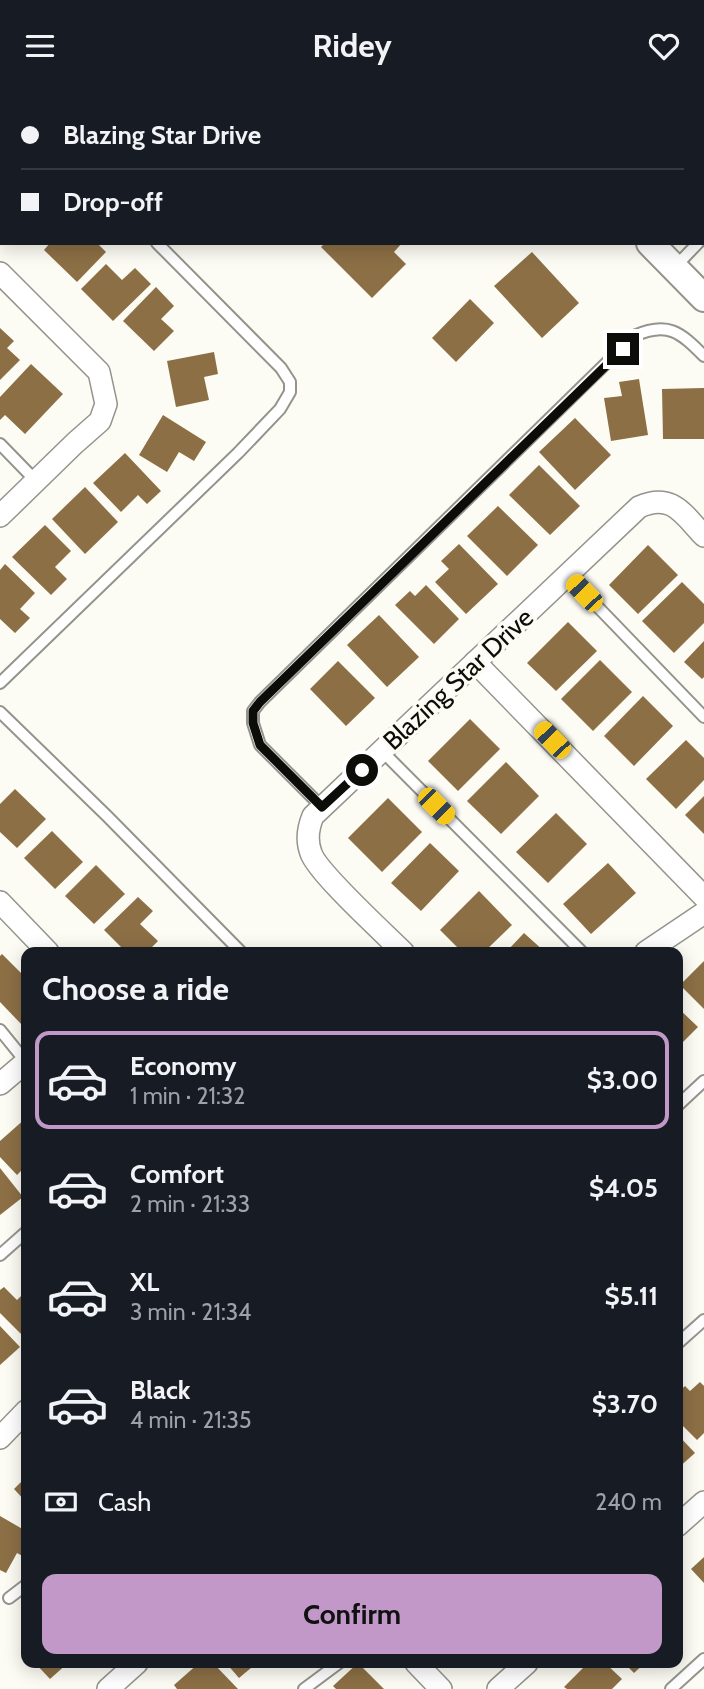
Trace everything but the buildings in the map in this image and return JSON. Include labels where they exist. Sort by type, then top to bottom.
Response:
[{"type":"street","points":[[652,245],[704,298]]},
{"type":"street","points":[[0,273],[99,372],[106,404],[100,421],[0,516]]},
{"type":"street","name":"Blazing Star Drive","points":[[398,947],[315,863],[308,841],[308,828],[313,816],[639,507],[656,502],[675,506],[704,536]]},
{"type":"street","points":[[475,662],[704,897]]},
{"type":"street","points":[[0,902],[43,947]]},
{"type":"street","points":[[653,947],[704,913]]},
{"type":"street","points":[[0,1084],[21,1066]]},
{"type":"street","points":[[0,1438],[21,1416]]},
{"type":"street","points":[[683,1521],[704,1502]]},
{"type":"street","points":[[108,1689],[131,1668]]},
{"type":"street","points":[[421,1668],[441,1689]]},
{"type":"street","points":[[498,1689],[521,1668]]},
{"type":"lane","points":[[0,683],[238,453],[280,409],[290,392],[290,381],[281,368],[159,245]]},
{"type":"lane","points":[[674,268],[696,245]]},
{"type":"lane","points":[[322,807],[260,745],[253,723],[253,711],[260,702],[634,336],[645,331],[672,329],[684,336],[704,356]]},
{"type":"lane","points":[[0,444],[36,481]]},
{"type":"lane","points":[[567,575],[704,717]]},
{"type":"lane","points":[[0,712],[235,947]]},
{"type":"lane","points":[[382,751],[577,947]]},
{"type":"lane","points":[[0,1030],[21,1056]]},
{"type":"lane","points":[[683,1101],[704,1081]]},
{"type":"lane","points":[[0,1255],[21,1236]]},
{"type":"lane","points":[[683,1339],[704,1320]]},
{"type":"lane","points":[[9,1598],[21,1589]]},
{"type":"lane","points":[[671,1689],[704,1659]]},
{"type":"lane","points":[[304,1689],[332,1668]]},
{"type":"route","points":[[362,770],[322,807],[260,745],[253,723],[253,711],[623,349]]}]
